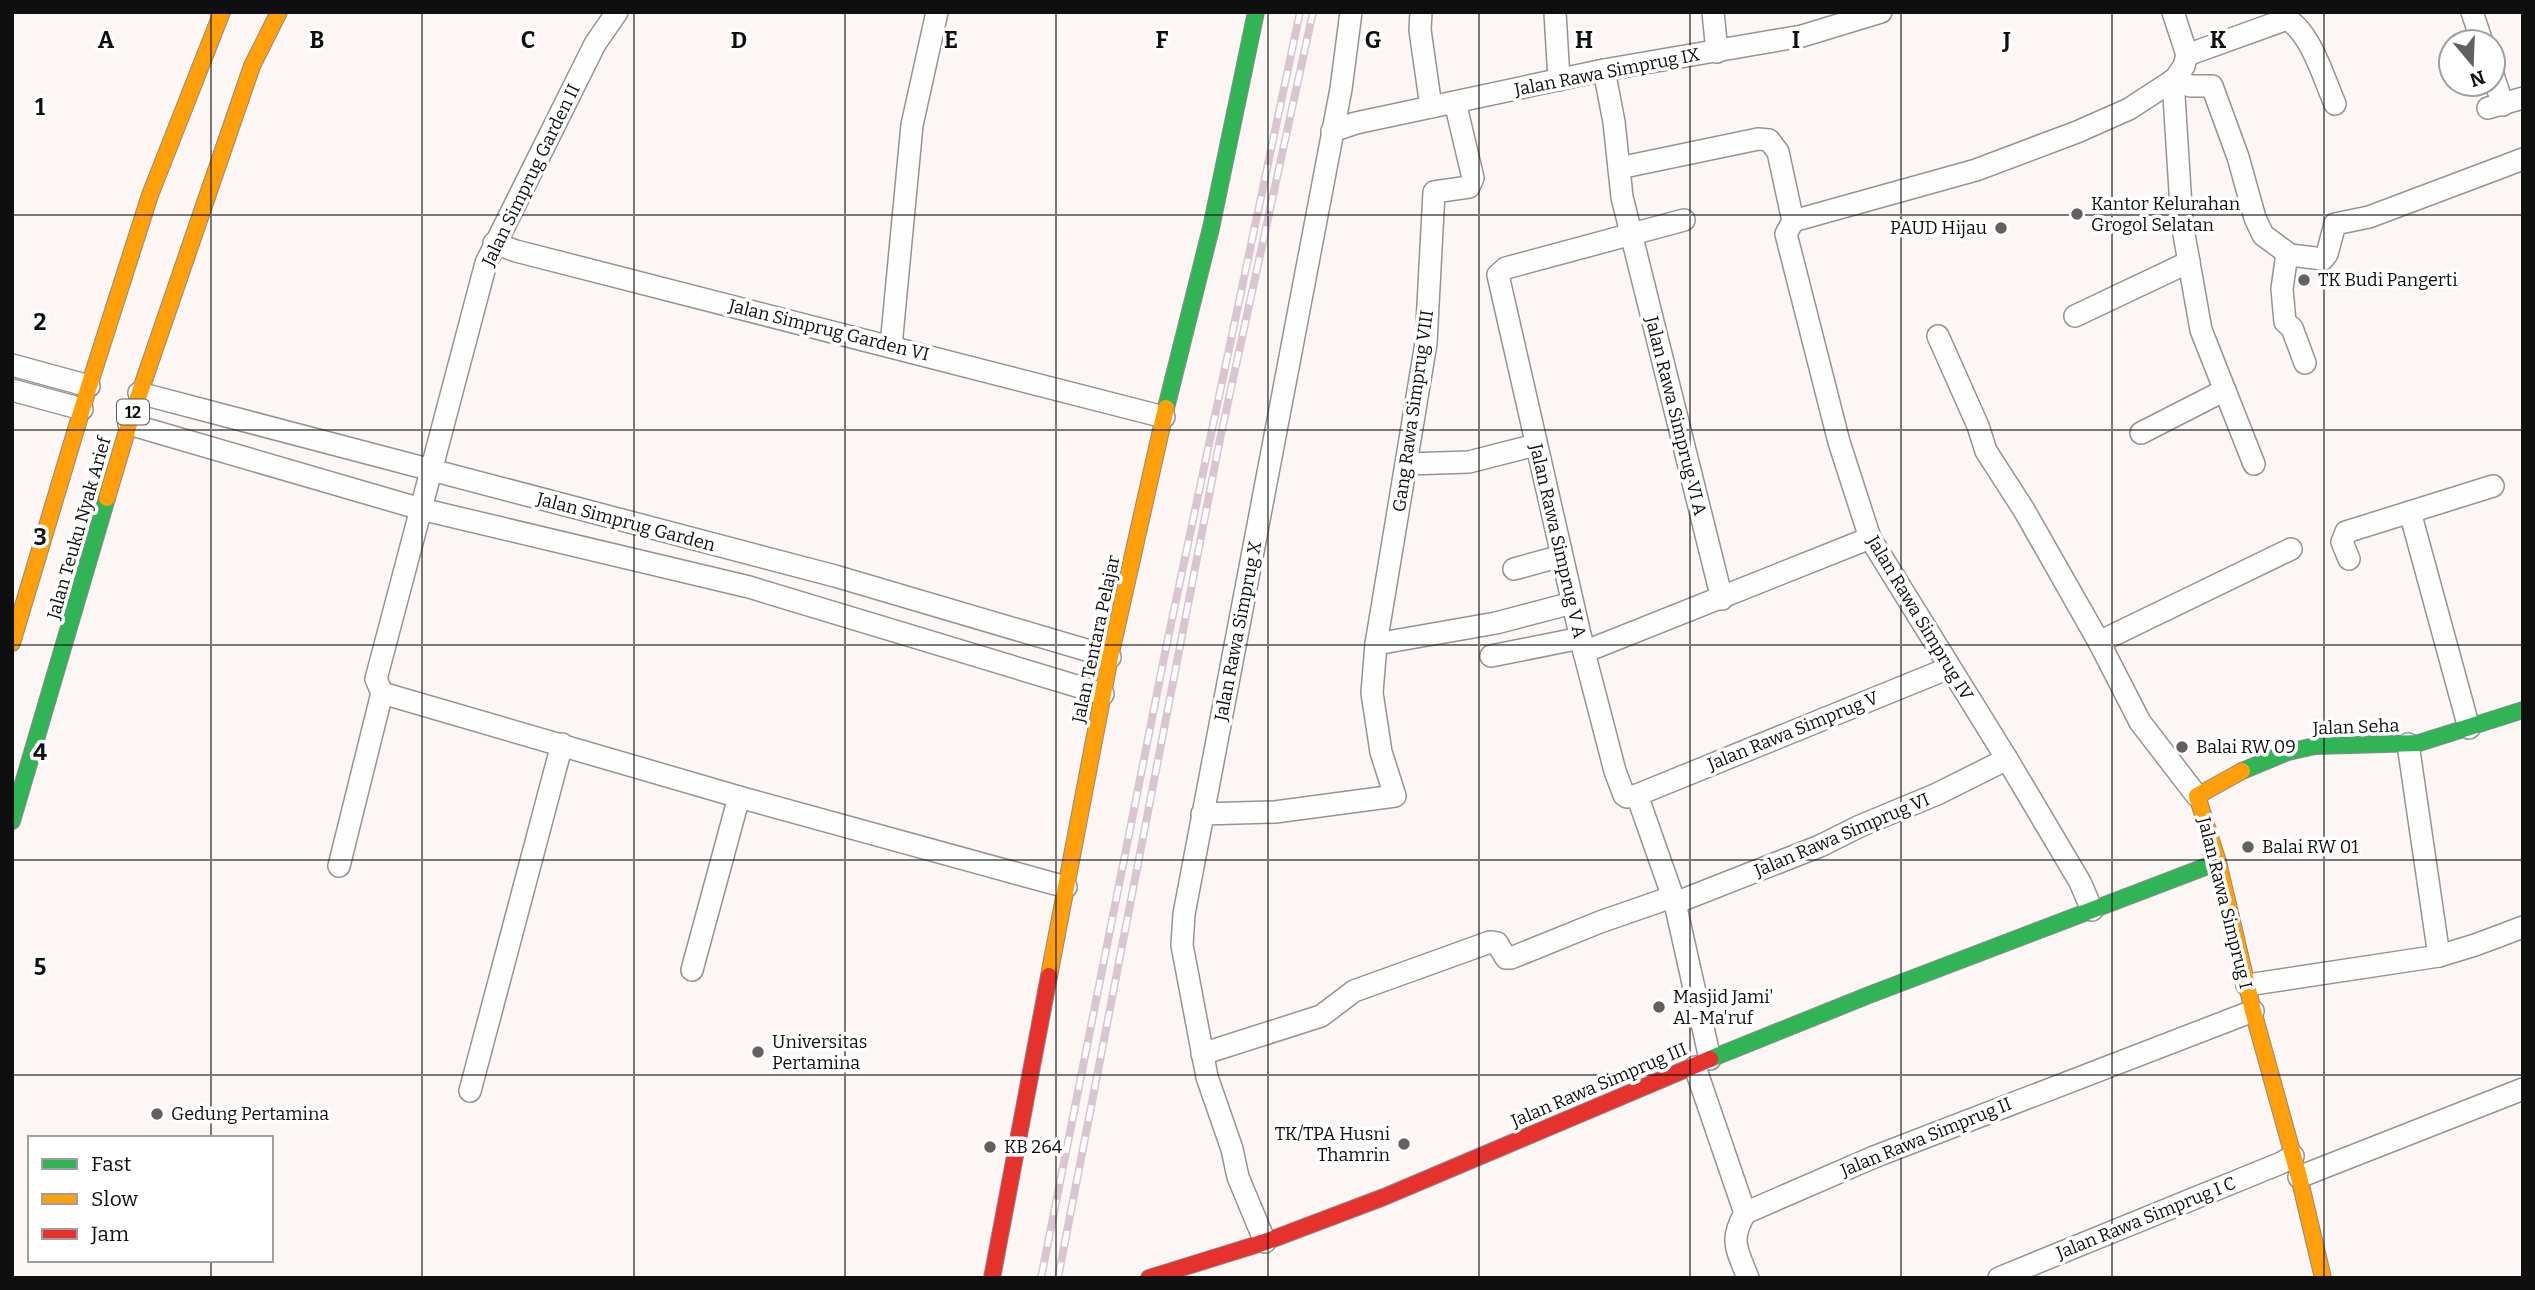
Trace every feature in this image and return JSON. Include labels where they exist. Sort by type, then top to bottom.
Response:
[{"type":"main road","name":"Jalan Teuku Nyak Arief","points":[[12,643],[150,195],[222,12]]},
{"type":"main road","name":"Jalan Teuku Nyak Arief","points":[[12,821],[139,393],[252,66],[279,12]]},
{"type":"main road","name":"Jalan Tentara Pelajar","points":[[992,1278],[1110,657],[1164,417],[1211,228],[1256,12]]},
{"type":"main road","name":"Jalan Seha","points":[[2197,796],[2229,776],[2288,752],[2315,746],[2407,744],[2436,739],[2523,710]]},
{"type":"main road","name":"Jalan Rawa Simprug I","points":[[2197,796],[2218,862],[2253,1011],[2299,1177],[2319,1276]]},
{"type":"main road","name":"Jalan Rawa Simprug III","points":[[1149,1278],[1265,1242],[1384,1197],[1869,995],[2218,862]]},
{"type":"street","name":"Jalan Simprug Garden II","points":[[421,509],[486,263],[595,44],[617,12]]},
{"type":"street","points":[[891,345],[912,125],[937,12]]},
{"type":"street","name":"Jalan Rawa Simprug X","points":[[1265,1242],[1238,1177],[1232,1149],[1206,1077],[1182,944],[1184,914],[1341,89],[1351,12]]},
{"type":"street","points":[[1421,12],[1420,30],[1431,107]]},
{"type":"street","points":[[1555,12],[1559,80]]},
{"type":"street","points":[[1713,12],[1717,52]]},
{"type":"street","name":"Jalan Rawa Simprug IX","points":[[1332,131],[1356,123],[1604,70],[1802,36],[1881,12]]},
{"type":"street","points":[[1793,221],[1983,168],[2129,109],[2174,79],[2184,66],[2187,55],[2173,12]]},
{"type":"street","points":[[2187,55],[2287,19],[2295,24],[2304,36],[2335,104]]},
{"type":"street","name":"Jalan Rawa Simprug VI A","points":[[1604,70],[1630,234],[1722,599]]},
{"type":"street","points":[[2174,79],[2190,86],[2212,86],[2238,157],[2255,218],[2263,235],[2290,255],[2323,259],[2327,254],[2335,224],[2369,217],[2523,159]]},
{"type":"street","points":[[2174,79],[2182,223],[2201,330],[2254,464]]},
{"type":"street","name":"Gang Rawa Simprug VIII","points":[[1202,814],[1275,812],[1359,803],[1395,796],[1381,752],[1373,693],[1376,644],[1426,343],[1434,192],[1469,187],[1473,178],[1455,102]]},
{"type":"street","name":"Jalan Rawa Simprug IV","points":[[1619,168],[1758,138],[1769,140],[1778,152],[1793,221],[1786,234],[1839,442],[1870,538],[2007,759],[2080,882],[2092,911]]},
{"type":"street","points":[[1630,234],[1684,220]]},
{"type":"street","name":"Jalan Rawa Simprug V A","points":[[1630,234],[1506,268],[1501,271],[1498,279],[1572,603],[1615,771],[1624,794],[1627,797],[1637,795]]},
{"type":"street","name":"Jalan Simprug Garden VI","points":[[494,243],[516,251],[1164,417]]},
{"type":"street","points":[[2287,253],[2282,289],[2285,322],[2292,328],[2305,363]]},
{"type":"street","points":[[2075,316],[2189,261]]},
{"type":"street","name":"Jalan Rawa Simprug I","points":[[1938,337],[1978,426],[1986,451],[2024,510],[2099,642],[2140,722],[2197,796]]},
{"type":"street","points":[[12,365],[89,386]]},
{"type":"street","points":[[12,390],[82,409]]},
{"type":"street","points":[[2141,433],[2225,390]]},
{"type":"street","name":"Jalan Simprug Garden","points":[[139,393],[835,576],[1110,657]]},
{"type":"street","name":"Jalan Simprug Garden","points":[[129,424],[421,509],[749,587],[1103,694]]},
{"type":"street","points":[[1406,464],[1469,462],[1535,445]]},
{"type":"street","points":[[2349,559],[2342,542],[2346,532],[2493,486]]},
{"type":"street","points":[[340,866],[382,693],[376,679],[421,509]]},
{"type":"street","points":[[2410,512],[2469,728]]},
{"type":"street","points":[[1492,656],[1582,645],[1722,599],[1870,538]]},
{"type":"street","points":[[2099,642],[2291,549]]},
{"type":"street","points":[[749,587],[759,556]]},
{"type":"street","points":[[1514,569],[1561,556]]},
{"type":"street","points":[[824,609],[835,576]]},
{"type":"street","points":[[1376,644],[1496,623],[1572,603]]},
{"type":"street","name":"Jalan Rawa Simprug V","points":[[1637,795],[1949,668]]},
{"type":"street","points":[[382,693],[738,797],[1066,887]]},
{"type":"street","points":[[470,1091],[562,744]]},
{"type":"street","points":[[2407,744],[2439,956]]},
{"type":"street","name":"Jalan Rawa Simprug VI","points":[[1202,1054],[1321,1016],[1354,991],[1490,942],[1497,943],[1506,958],[1511,958],[1600,922],[1673,900],[1820,846],[1937,794],[2007,759]]},
{"type":"street","points":[[1637,795],[1673,900],[1702,1063],[1745,1213],[1734,1242],[1748,1278]]},
{"type":"street","points":[[692,970],[738,797]]},
{"type":"street","points":[[2247,985],[2439,956],[2523,927]]},
{"type":"street","name":"Jalan Rawa Simprug II","points":[[1745,1213],[1874,1157],[2253,1011]]},
{"type":"street","points":[[2299,1177],[2523,1089]]},
{"type":"street","name":"Jalan Rawa Simprug I C","points":[[1999,1278],[2281,1163],[2292,1156]]},
{"type":"railway","points":[[1041,1278],[1166,648],[1300,12]]},
{"type":"railway","points":[[1058,1278],[1220,439],[1313,12]]},
{"type":"traffic: fast","points":[[1166,408],[1211,228],[1256,12]]},
{"type":"traffic: fast","points":[[12,821],[107,498]]},
{"type":"traffic: fast","points":[[2242,771],[2288,752],[2315,746],[2419,743],[2523,710]]},
{"type":"traffic: fast","points":[[1710,1059],[1869,995],[2218,862]]},
{"type":"traffic: slow","points":[[12,643],[150,195],[222,12]]},
{"type":"traffic: slow","points":[[107,498],[129,424],[252,66],[279,12]]},
{"type":"traffic: slow","points":[[1049,976],[1110,657],[1166,408]]},
{"type":"traffic: slow","points":[[2242,771],[2197,796],[2218,862],[2253,1011],[2299,1177],[2323,1278]]},
{"type":"traffic: jam","points":[[992,1278],[1049,976]]},
{"type":"traffic: jam","points":[[1149,1278],[1265,1242],[1384,1197],[1710,1059]]},
{"type":"place","name":"Kantor Kelurahan Grogol Selatan","points":[[2077,214]]},
{"type":"place","name":"PAUD Hijau","points":[[2001,228]]},
{"type":"place","name":"TK Budi Pangerti","points":[[2304,280]]},
{"type":"place","name":"Balai RW 09","points":[[2182,747]]},
{"type":"place","name":"Balai RW 01","points":[[2248,847]]},
{"type":"place","name":"Masjid Jami' Al-Ma'ruf","points":[[1659,1007]]},
{"type":"place","name":"Universitas Pertamina","points":[[758,1052]]},
{"type":"place","name":"Gedung Pertamina","points":[[157,1114]]},
{"type":"place","name":"TK/TPA Husni Thamrin","points":[[1404,1144]]},
{"type":"place","name":"KB 264","points":[[990,1147]]}]
